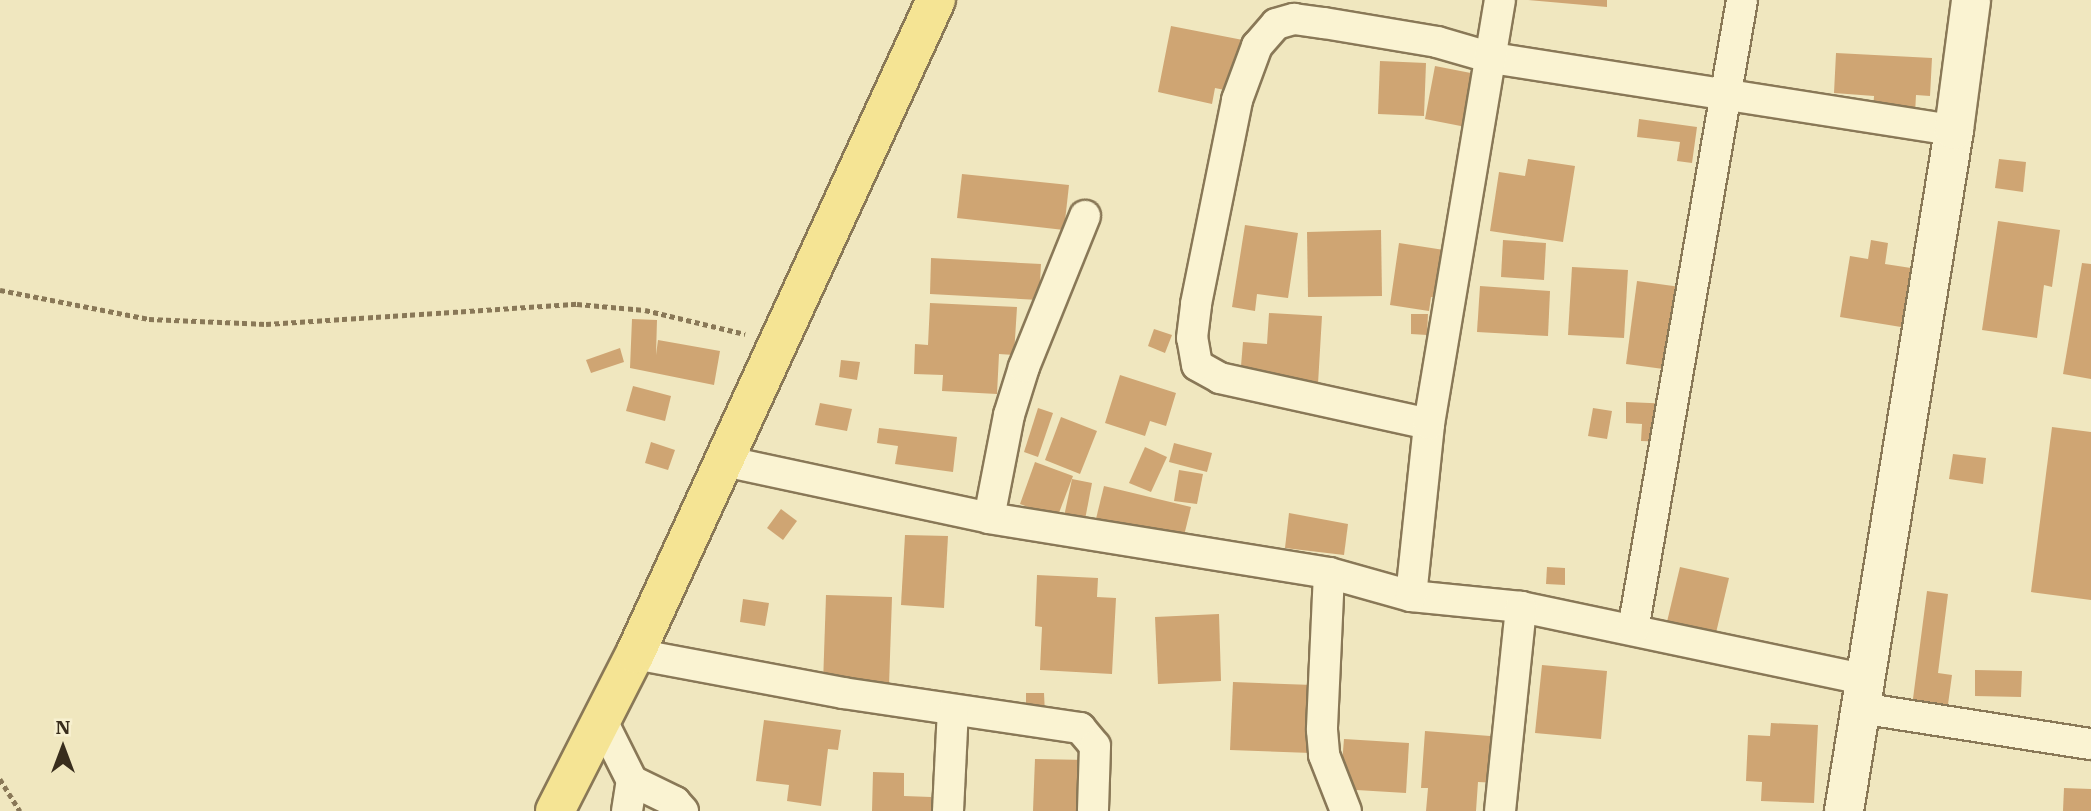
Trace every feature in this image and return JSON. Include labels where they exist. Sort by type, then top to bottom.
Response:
[{"type":"main road","points":[[555,811],[635,654],[936,0]]},
{"type":"main road","points":[[1844,811],[1954,130],[1971,0]]},
{"type":"street","points":[[1411,596],[1429,424],[1500,0]]},
{"type":"street","points":[[1633,630],[1728,94],[1742,0]]},
{"type":"street","points":[[1429,424],[1201,371],[1192,338],[1198,292],[1237,100],[1257,46],[1276,24],[1294,19],[1324,23],[1437,42],[1492,58],[1954,130]]},
{"type":"street","points":[[989,518],[1020,379],[1084,216]]},
{"type":"street","points":[[724,461],[989,518],[1329,573],[1411,596],[1521,607],[1633,630],[1863,694],[2091,744]]},
{"type":"street","points":[[1329,573],[1322,730],[1324,755],[1346,811]]},
{"type":"street","points":[[1500,811],[1521,607]]},
{"type":"street","points":[[635,654],[953,710],[1068,725],[1088,734],[1096,757],[1093,811]]},
{"type":"street","points":[[948,811],[953,710]]},
{"type":"street","points":[[602,721],[632,781],[627,811]]},
{"type":"street","points":[[632,781],[675,802],[683,811]]},
{"type":"path","points":[[0,290],[149,319],[266,324],[578,304],[645,310],[779,342]]},
{"type":"path","points":[[0,779],[20,811]]},
{"type":"building","points":[[1528,0],[1607,0],[1607,7]]},
{"type":"building","points":[[1171,26],[1248,41],[1239,93],[1215,88],[1212,104],[1158,92]]},
{"type":"building","points":[[1836,53],[1932,58],[1930,96],[1916,95],[1915,114],[1873,112],[1874,96],[1834,93]]},
{"type":"building","points":[[1380,61],[1426,63],[1424,116],[1378,114]]},
{"type":"building","points":[[1435,66],[1481,75],[1471,128],[1425,119]]},
{"type":"building","points":[[1639,119],[1697,127],[1692,163],[1677,161],[1680,142],[1637,137]]},
{"type":"building","points":[[1528,159],[1575,166],[1563,242],[1490,231],[1499,172],[1525,176]]},
{"type":"building","points":[[1999,159],[2026,162],[2023,192],[1995,188]]},
{"type":"building","points":[[962,174],[1069,185],[1064,230],[957,218]]},
{"type":"building","points":[[1998,221],[2060,230],[2052,287],[2044,285],[2037,338],[1982,330]]},
{"type":"building","points":[[1245,225],[1298,233],[1288,298],[1257,294],[1255,311],[1232,307]]},
{"type":"building","points":[[1381,230],[1382,296],[1308,297],[1307,232]]},
{"type":"building","points":[[1503,240],[1546,243],[1544,280],[1501,277]]},
{"type":"building","points":[[1871,240],[1888,243],[1885,264],[1911,268],[1901,327],[1840,317],[1850,256],[1868,259]]},
{"type":"building","points":[[1399,243],[1457,252],[1450,299],[1431,297],[1429,311],[1390,305]]},
{"type":"building","points":[[931,258],[1041,264],[1039,300],[930,294]]},
{"type":"building","points":[[2082,263],[2091,264],[2091,379],[2063,374]]},
{"type":"building","points":[[1572,267],[1628,270],[1624,338],[1568,335]]},
{"type":"building","points":[[1637,281],[1695,289],[1686,372],[1626,364]]},
{"type":"building","points":[[1480,286],[1550,291],[1548,336],[1477,332]]},
{"type":"building","points":[[930,303],[1017,307],[1014,355],[999,354],[997,394],[942,391],[943,375],[914,374],[915,344],[928,345]]},
{"type":"building","points":[[1269,313],[1322,316],[1318,384],[1240,378],[1243,342],[1267,344]]},
{"type":"building","points":[[1411,314],[1428,314],[1427,335],[1411,334]]},
{"type":"building","points":[[632,319],[657,320],[656,355],[658,340],[720,351],[714,385],[630,368]]},
{"type":"building","points":[[1154,329],[1172,335],[1165,353],[1148,346]]},
{"type":"building","points":[[620,348],[624,362],[591,373],[586,360]]},
{"type":"building","points":[[841,360],[860,362],[857,380],[839,377]]},
{"type":"building","points":[[1120,375],[1176,393],[1166,426],[1150,421],[1145,436],[1105,423]]},
{"type":"building","points":[[633,386],[671,396],[665,421],[626,411]]},
{"type":"building","points":[[1626,402],[1673,404],[1672,442],[1641,441],[1642,424],[1626,423]]},
{"type":"building","points":[[820,403],[852,409],[847,431],[815,425]]},
{"type":"building","points":[[1038,408],[1053,413],[1038,457],[1024,452]]},
{"type":"building","points":[[1593,408],[1612,411],[1607,439],[1588,436]]},
{"type":"building","points":[[1061,417],[1097,431],[1080,474],[1045,460]]},
{"type":"building","points":[[2052,427],[2091,432],[2091,600],[2031,592]]},
{"type":"building","points":[[879,428],[957,437],[953,472],[895,464],[898,446],[877,443]]},
{"type":"building","points":[[651,442],[675,450],[668,470],[645,463]]},
{"type":"building","points":[[1174,443],[1212,453],[1207,472],[1169,462]]},
{"type":"building","points":[[1145,447],[1167,457],[1151,492],[1129,483]]},
{"type":"building","points":[[1953,454],[1986,458],[1983,484],[1949,479]]},
{"type":"building","points":[[1035,462],[1073,476],[1057,518],[1020,504]]},
{"type":"building","points":[[1179,470],[1203,474],[1197,504],[1174,501]]},
{"type":"building","points":[[1072,479],[1092,483],[1083,530],[1062,526]]},
{"type":"building","points":[[1104,486],[1191,507],[1181,548],[1094,527]]},
{"type":"building","points":[[781,509],[797,521],[783,540],[767,528]]},
{"type":"building","points":[[1289,513],[1348,524],[1344,555],[1285,548]]},
{"type":"building","points":[[905,535],[948,536],[944,608],[901,605]]},
{"type":"building","points":[[1547,567],[1565,568],[1565,585],[1546,584]]},
{"type":"building","points":[[1680,567],[1729,578],[1715,637],[1666,626]]},
{"type":"building","points":[[1037,575],[1098,578],[1097,597],[1116,598],[1112,674],[1040,670],[1042,627],[1035,626]]},
{"type":"building","points":[[1927,591],[1948,594],[1938,673],[1952,675],[1946,719],[1911,714]]},
{"type":"building","points":[[826,595],[892,597],[889,686],[823,684]]},
{"type":"building","points":[[743,599],[769,603],[765,626],[740,622]]},
{"type":"building","points":[[1219,614],[1221,681],[1158,684],[1155,617]]},
{"type":"building","points":[[1542,665],[1607,671],[1601,739],[1535,733]]},
{"type":"building","points":[[1975,670],[2022,671],[2021,697],[1975,696]]},
{"type":"building","points":[[1233,682],[1313,685],[1311,753],[1230,750]]},
{"type":"building","points":[[1026,693],[1044,693],[1045,714],[1026,714]]},
{"type":"building","points":[[764,720],[841,730],[838,750],[828,749],[821,806],[787,801],[789,785],[756,781]]},
{"type":"building","points":[[1771,723],[1818,725],[1814,803],[1761,801],[1762,782],[1746,781],[1748,735],[1770,736]]},
{"type":"building","points":[[1425,731],[1503,737],[1500,783],[1478,782],[1476,811],[1426,811],[1428,788],[1421,788]]},
{"type":"building","points":[[1344,739],[1409,743],[1406,793],[1340,789]]},
{"type":"building","points":[[1035,759],[1087,760],[1086,811],[1033,811]]},
{"type":"building","points":[[873,772],[904,773],[904,796],[931,797],[931,811],[872,811]]},
{"type":"building","points":[[2064,788],[2091,789],[2091,811],[2063,811]]}]
